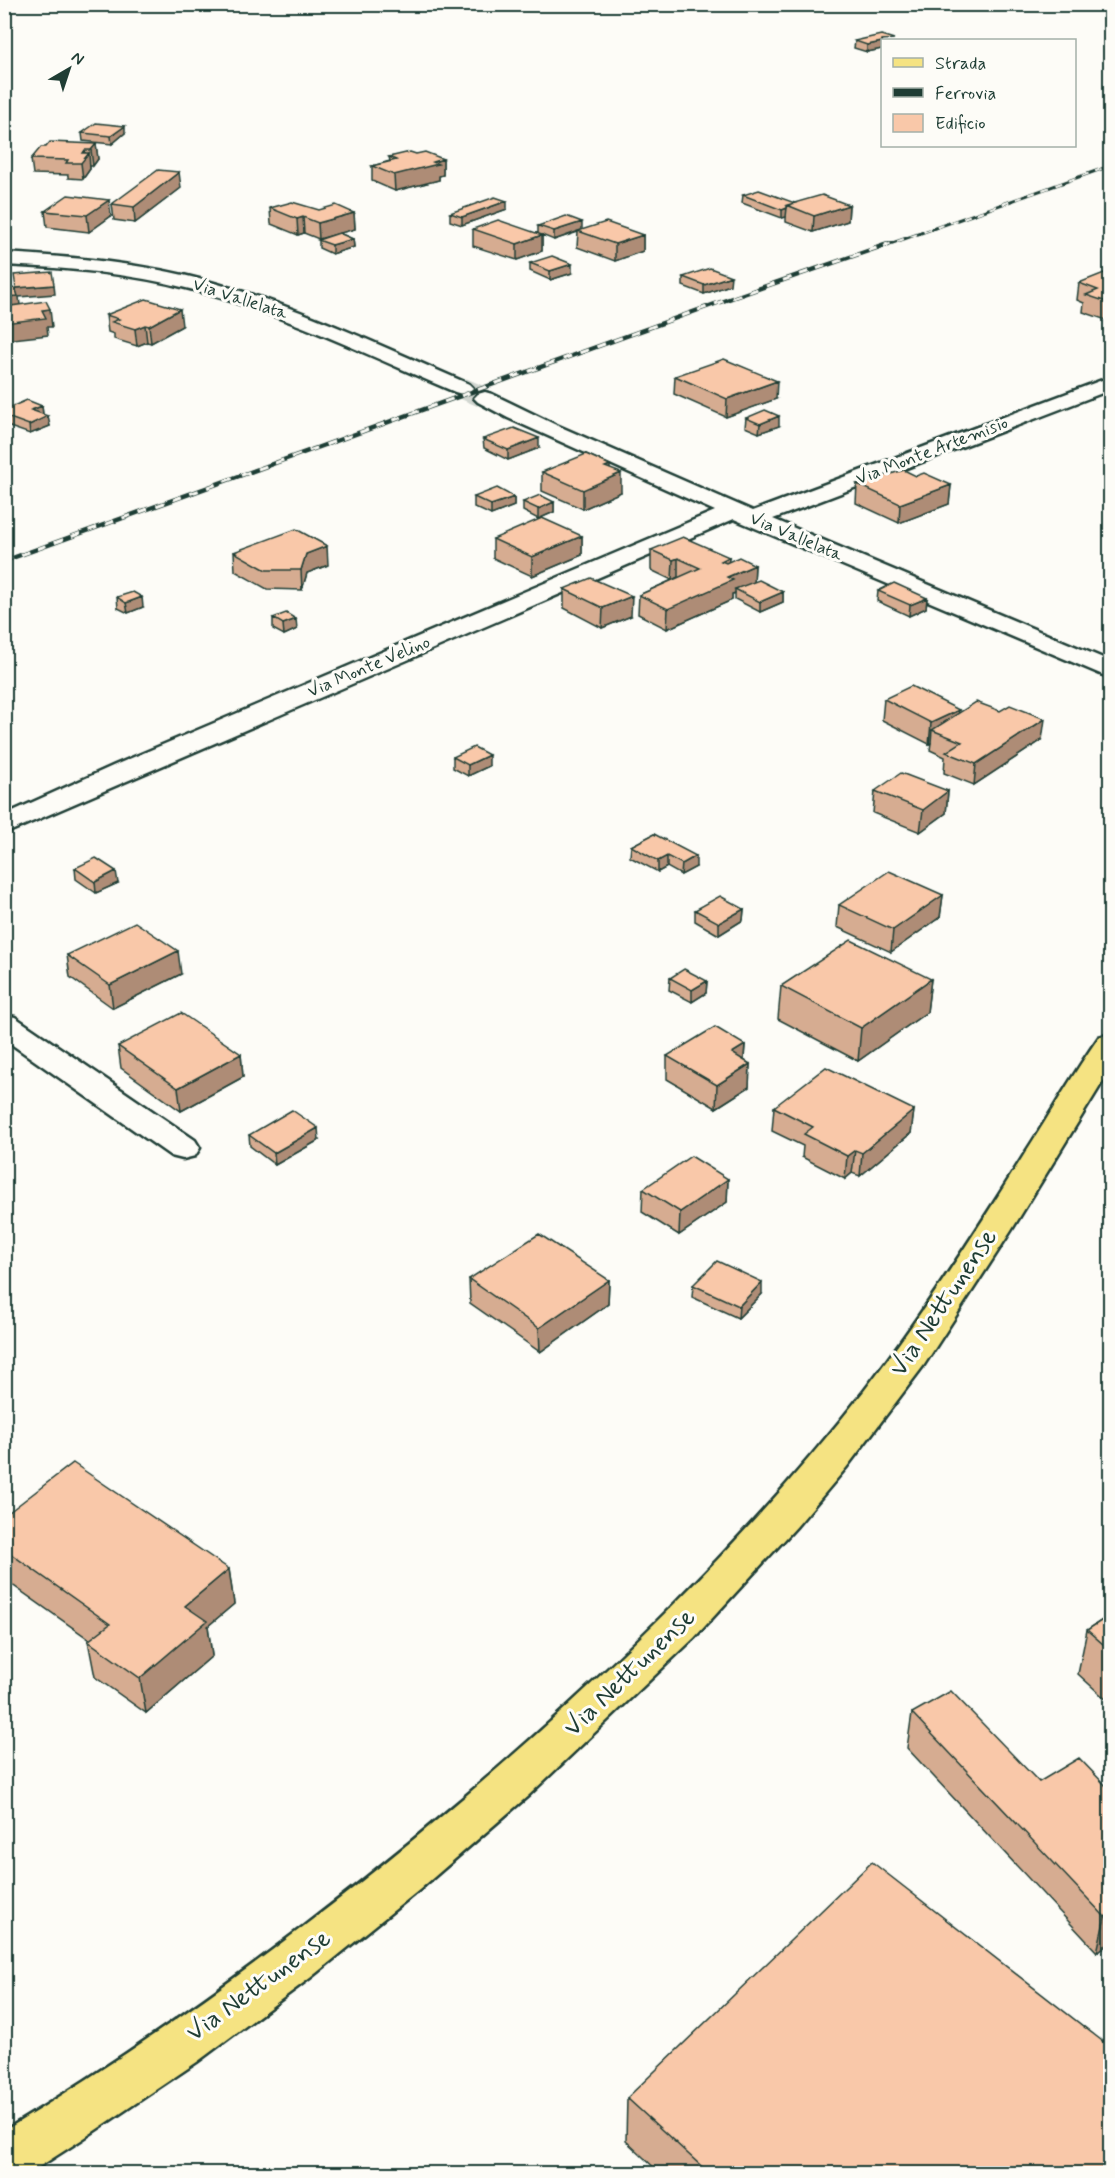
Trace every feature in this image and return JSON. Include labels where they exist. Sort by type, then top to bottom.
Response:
[{"type":"main road","name":"Via Nettunense","points":[[4,2160],[144,2070],[321,1943],[514,1782],[644,1663],[769,1533],[878,1399],[964,1277],[1110,1044]]},
{"type":"street","name":"Via Vallelata","points":[[4,259],[125,269],[198,284],[274,309],[462,388]]},
{"type":"street","name":"Via Monte Artemisio","points":[[744,515],[1110,383]]},
{"type":"street","name":"Via Vallelata","points":[[485,398],[523,418],[693,490],[744,515],[1110,670]]},
{"type":"street","name":"Via Monte Velino","points":[[4,826],[125,771],[744,515]]},
{"type":"street","points":[[4,1024],[183,1148]]},
{"type":"building","points":[[881,35],[894,39],[881,39],[881,42],[867,45],[855,41]]},
{"type":"building","points":[[96,123],[125,126],[111,136],[82,133]]},
{"type":"building","points":[[50,142],[96,144],[91,150],[85,150],[83,153],[89,153],[81,163],[66,163],[68,160],[31,159],[41,147],[46,147]]},
{"type":"building","points":[[410,152],[416,154],[425,152],[443,159],[433,162],[438,164],[394,175],[372,166],[396,160],[389,157]]},
{"type":"building","points":[[158,170],[179,172],[134,207],[112,204]]},
{"type":"building","points":[[759,190],[795,203],[787,205],[787,208],[782,210],[743,195]]},
{"type":"building","points":[[68,195],[109,200],[87,215],[45,211]]},
{"type":"building","points":[[822,195],[849,205],[814,216],[787,205]]},
{"type":"building","points":[[495,197],[507,201],[462,217],[450,213]]},
{"type":"building","points":[[292,202],[319,210],[336,205],[354,213],[318,223],[303,217],[297,219],[270,208]]},
{"type":"building","points":[[566,216],[582,222],[554,231],[538,226]]},
{"type":"building","points":[[498,220],[542,235],[517,244],[473,229]]},
{"type":"building","points":[[606,222],[643,235],[615,244],[578,231]]},
{"type":"building","points":[[339,233],[353,239],[332,245],[318,240]]},
{"type":"building","points":[[552,256],[572,264],[550,271],[530,263]]},
{"type":"building","points":[[710,268],[731,276],[704,285],[683,277]]},
{"type":"building","points":[[52,272],[54,285],[16,288],[14,275]]},
{"type":"building","points":[[1104,273],[1110,276],[1110,303],[1086,295],[1098,290],[1079,283]]},
{"type":"building","points":[[15,288],[18,296],[4,297],[4,289]]},
{"type":"building","points":[[146,299],[180,309],[149,326],[145,325],[135,329],[112,322],[119,319],[106,315]]},
{"type":"building","points":[[46,301],[50,309],[42,310],[46,318],[4,323],[4,307]]},
{"type":"building","points":[[724,359],[777,381],[727,399],[675,376]]},
{"type":"building","points":[[27,400],[42,406],[31,410],[48,416],[29,425],[4,416],[4,410]]},
{"type":"building","points":[[765,410],[779,416],[760,424],[746,418]]},
{"type":"building","points":[[514,428],[539,438],[508,450],[483,439]]},
{"type":"building","points":[[586,454],[610,465],[605,467],[621,473],[583,490],[542,472]]},
{"type":"building","points":[[904,470],[916,476],[924,473],[951,485],[900,504],[857,484]]},
{"type":"building","points":[[497,488],[514,497],[491,505],[474,497]]},
{"type":"building","points":[[540,495],[554,502],[538,509],[523,502]]},
{"type":"building","points":[[542,518],[582,536],[532,557],[493,539]]},
{"type":"building","points":[[296,529],[327,546],[306,554],[301,570],[266,570],[234,552]]},
{"type":"building","points":[[683,537],[729,557],[721,561],[726,563],[739,557],[755,565],[727,577],[733,580],[668,609],[639,595],[700,568],[678,558],[673,560],[651,550]]},
{"type":"building","points":[[591,578],[632,596],[603,608],[564,589]]},
{"type":"building","points":[[759,580],[783,592],[760,602],[735,589]]},
{"type":"building","points":[[894,583],[927,598],[910,605],[878,591]]},
{"type":"building","points":[[133,592],[142,597],[126,603],[117,597]]},
{"type":"building","points":[[286,613],[296,619],[283,624],[273,618]]},
{"type":"building","points":[[911,686],[959,710],[931,723],[884,699]]},
{"type":"building","points":[[976,702],[1000,711],[1010,705],[1045,719],[976,764],[946,752],[962,742],[932,730]]},
{"type":"building","points":[[474,747],[489,755],[468,765],[453,757]]},
{"type":"building","points":[[901,773],[948,791],[923,810],[875,791]]},
{"type":"building","points":[[654,834],[696,856],[682,864],[667,856],[658,861],[631,846]]},
{"type":"building","points":[[96,858],[116,871],[95,882],[75,868]]},
{"type":"building","points":[[889,871],[943,895],[893,930],[839,905]]},
{"type":"building","points":[[720,896],[744,909],[719,923],[695,910]]},
{"type":"building","points":[[135,922],[178,951],[110,985],[67,955]]},
{"type":"building","points":[[851,940],[931,979],[861,1028],[781,986]]},
{"type":"building","points":[[684,969],[707,981],[692,990],[670,978]]},
{"type":"building","points":[[181,1013],[241,1054],[178,1088],[118,1046]]},
{"type":"building","points":[[715,1027],[745,1045],[732,1053],[750,1064],[717,1085],[667,1056]]},
{"type":"building","points":[[826,1067],[914,1110],[862,1153],[855,1150],[847,1156],[804,1134],[813,1127],[774,1107]]},
{"type":"building","points":[[292,1110],[318,1128],[274,1153],[249,1135]]},
{"type":"building","points":[[691,1156],[728,1179],[680,1212],[643,1189]]},
{"type":"building","points":[[539,1234],[609,1280],[539,1328],[469,1279]]},
{"type":"building","points":[[717,1261],[762,1282],[739,1306],[693,1285]]},
{"type":"building","points":[[73,1463],[229,1569],[185,1606],[207,1621],[140,1678],[88,1641],[110,1624],[4,1549],[4,1516]]},
{"type":"building","points":[[1110,1615],[1110,1650],[1087,1630]]},
{"type":"building","points":[[951,1691],[1039,1782],[1079,1758],[1110,1790],[1110,1913],[1105,1917],[912,1713]]},
{"type":"building","points":[[872,1862],[1110,2047],[1110,2174],[710,2174],[627,2098]]},
{"type":"tunnel","points":[[462,388],[485,398]]},
{"type":"railway","points":[[884,246],[1110,166]]},
{"type":"railway","points":[[4,561],[726,300],[888,244]]}]
